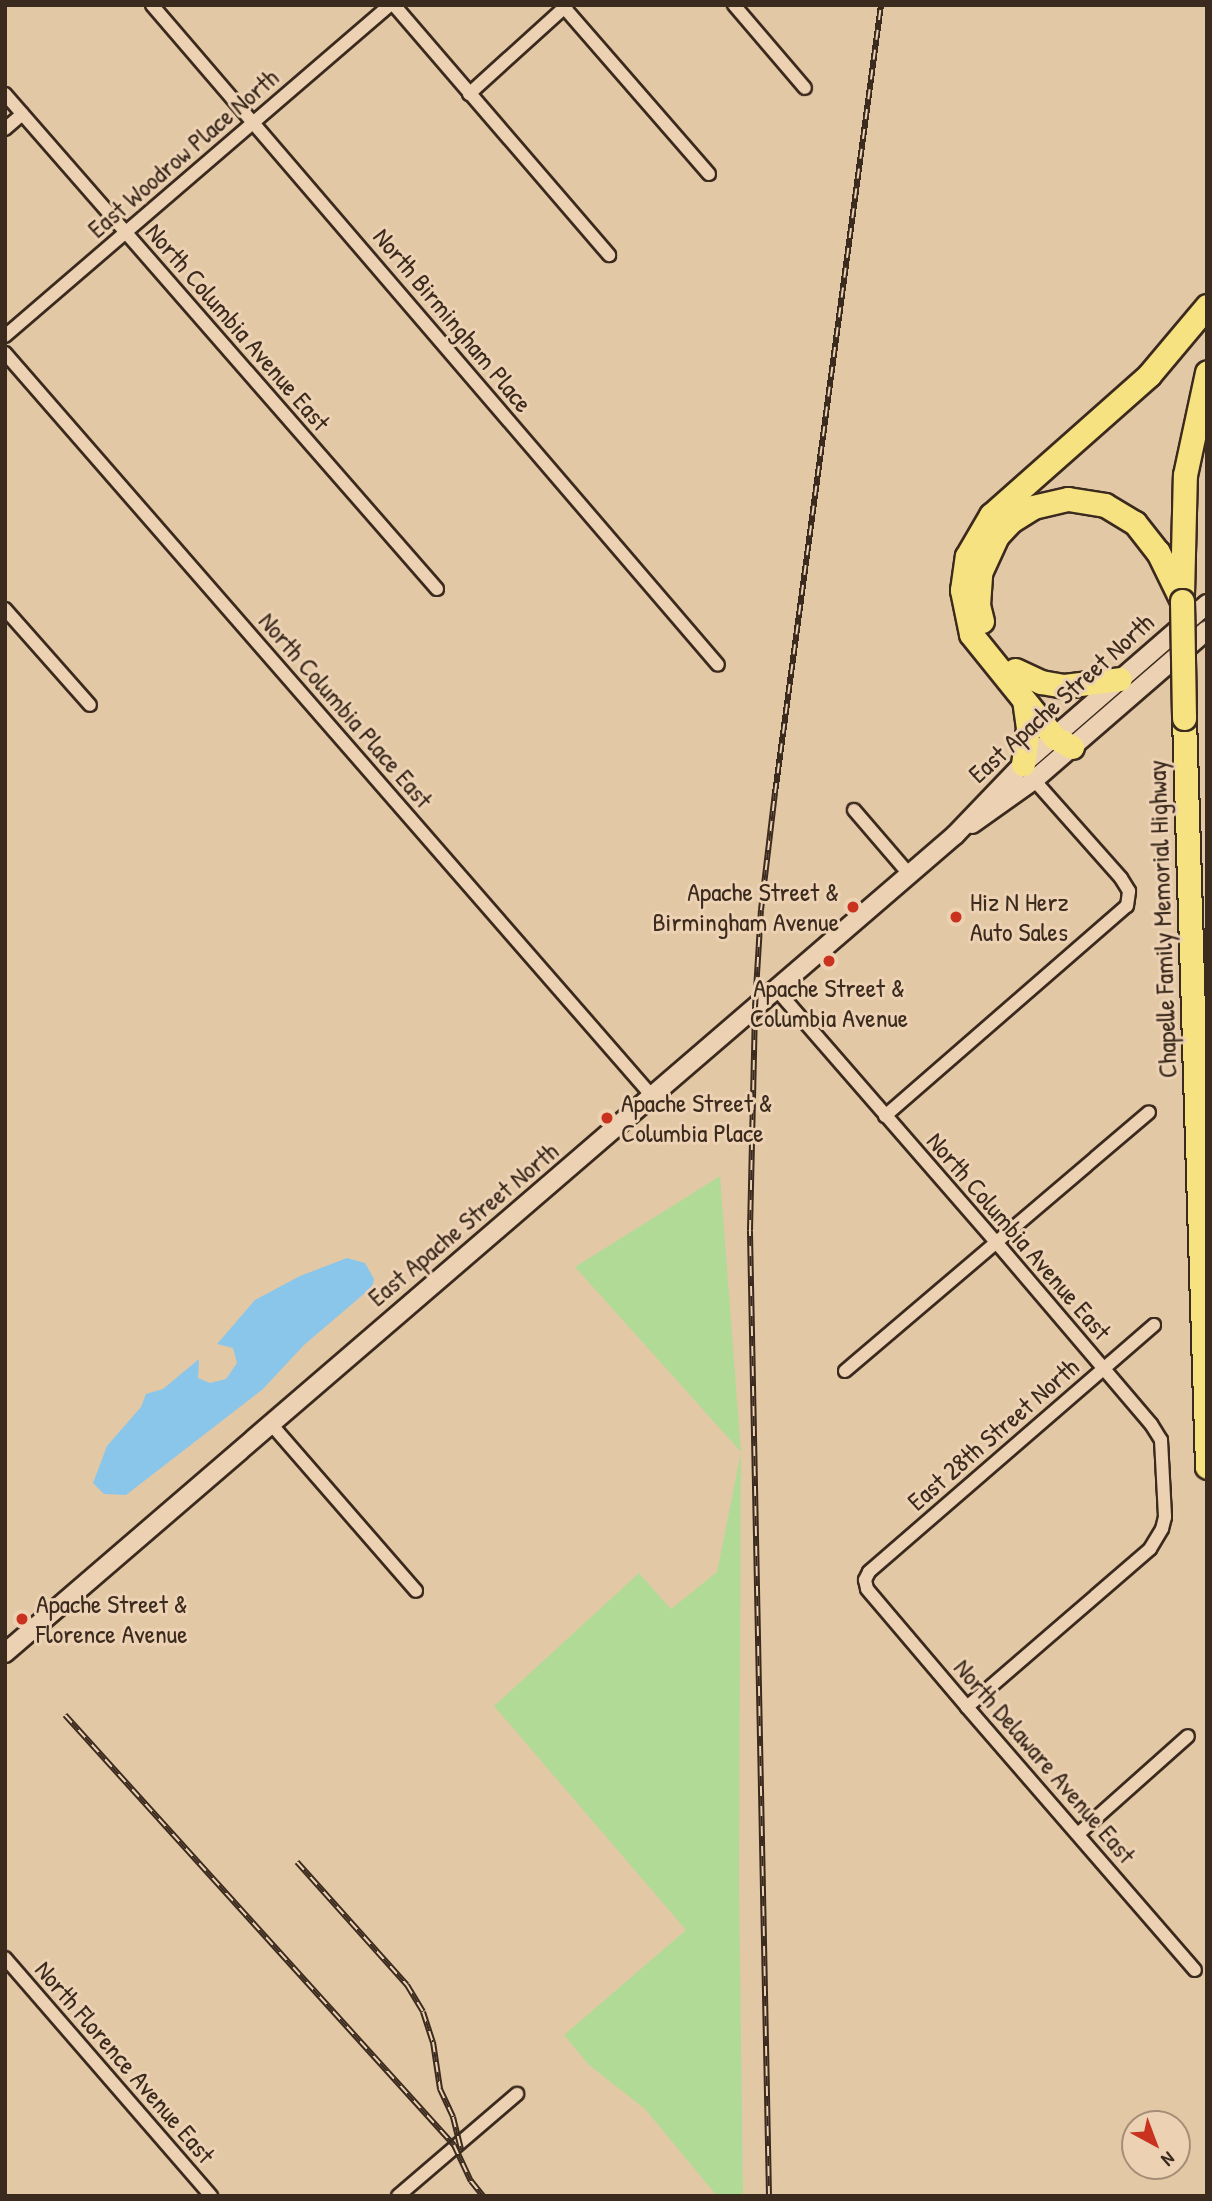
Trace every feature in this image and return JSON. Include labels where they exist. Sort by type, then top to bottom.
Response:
[{"type":"highway","points":[[1063,737],[1024,701],[982,652],[967,626],[962,583],[971,546],[991,515],[1141,382],[1207,306]]},
{"type":"highway","name":"Chapelle Family Memorial Highway","points":[[1207,372],[1185,475],[1173,563],[1182,601],[1207,1467]]},
{"type":"highway","points":[[1063,737],[997,649],[985,628],[978,593],[986,554],[997,536],[1018,516],[1033,507],[1059,500],[1082,500],[1105,505],[1135,523],[1173,563]]},
{"type":"highway","points":[[1015,670],[1041,682],[1064,686],[1120,679]]},
{"type":"highway","points":[[1024,701],[1028,727],[1028,772]]},
{"type":"highway","points":[[1198,1219],[1207,1275]]},
{"type":"main road","name":"East Apache Street North","points":[[5,1653],[1028,772],[1120,679],[1207,604]]},
{"type":"main road","name":"East Apache Street North","points":[[1063,737],[1207,630]]},
{"type":"street","name":"North Birmingham Place","points":[[152,5],[718,666]]},
{"type":"street","name":"East Woodrow Place North","points":[[5,336],[392,5]]},
{"type":"street","points":[[392,5],[609,255]]},
{"type":"street","points":[[734,5],[805,88]]},
{"type":"street","points":[[469,94],[565,6],[709,174]]},
{"type":"street","name":"North Columbia Avenue East","points":[[5,94],[437,589]]},
{"type":"street","points":[[5,129],[22,114]]},
{"type":"street","name":"North Columbia Place East","points":[[5,353],[652,1096]]},
{"type":"street","points":[[5,609],[90,705]]},
{"type":"street","points":[[885,1116],[1113,921],[1129,899],[1129,891],[1121,878],[1028,772]]},
{"type":"street","points":[[854,810],[909,874]]},
{"type":"street","name":"North Columbia Avenue East","points":[[776,989],[996,1242],[1151,1424],[1161,1440],[1165,1517],[1158,1538],[1150,1549],[967,1707]]},
{"type":"street","points":[[845,1371],[1149,1112]]},
{"type":"street","name":"East 28th Street North","points":[[865,1580],[869,1572],[1154,1325]]},
{"type":"street","points":[[271,1424],[416,1591]]},
{"type":"street","name":"North Delaware Avenue East","points":[[865,1580],[867,1589],[1195,1970]]},
{"type":"street","points":[[1078,1834],[1188,1736]]},
{"type":"street","name":"North Florence Avenue East","points":[[5,1958],[211,2196]]},
{"type":"street","points":[[398,2196],[517,2094]]},
{"type":"green space","points":[[720,1176],[741,1452],[575,1267]]},
{"type":"green space","points":[[741,1452],[739,1880],[743,2196],[717,2196],[645,2109],[589,2065],[564,2035],[686,1930],[494,1706],[639,1573],[671,1609],[717,1572]]},
{"type":"water","points":[[347,1258],[365,1263],[374,1279],[372,1287],[304,1345],[263,1389],[126,1495],[104,1494],[93,1483],[107,1446],[141,1407],[146,1394],[163,1389],[199,1359],[198,1378],[210,1383],[226,1379],[237,1363],[233,1348],[217,1344],[255,1300],[300,1276]]},
{"type":"railway","points":[[769,2196],[750,1230],[755,1007],[761,910],[775,793],[881,5]]},
{"type":"railway","points":[[65,1715],[454,2145],[471,2181],[483,2196]]},
{"type":"railway","points":[[297,1862],[407,1985],[423,2012],[433,2042],[440,2089],[453,2117],[461,2150]]},
{"type":"place","name":"Apache Street & Birmingham Avenue","points":[[853,907]]},
{"type":"place","name":"Hiz N Herz Auto Sales","points":[[956,917]]},
{"type":"place","name":"Apache Street & Columbia Avenue","points":[[829,961]]},
{"type":"place","name":"Apache Street & Columbia Place","points":[[607,1118]]},
{"type":"place","name":"Apache Street & Florence Avenue","points":[[22,1619]]}]
